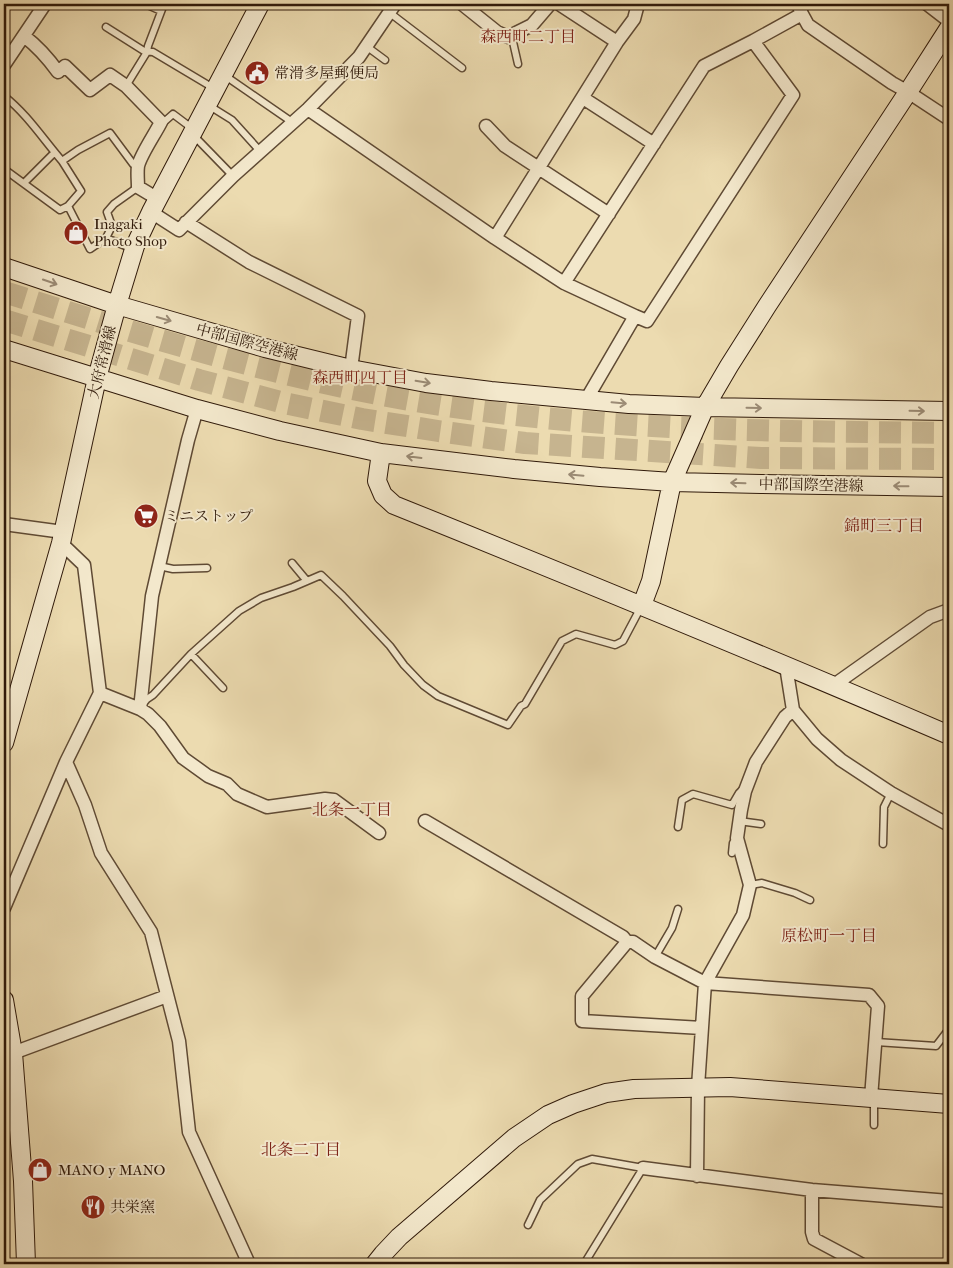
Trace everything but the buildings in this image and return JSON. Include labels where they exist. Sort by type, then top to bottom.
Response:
[{"type":"main road","name":"大府常滑線","points":[[4,744],[62,538],[97,378],[134,249],[192,132],[260,4]]},
{"type":"main road","points":[[642,605],[651,581],[672,482],[705,407],[767,306],[949,28]]},
{"type":"main road","name":"中部国際空港線","points":[[4,267],[117,305],[265,348],[351,369],[426,383],[629,404],[949,411]]},
{"type":"main road","name":"中部国際空港線","points":[[4,349],[197,409],[280,431],[380,453],[524,470],[672,482],[949,486]]},
{"type":"main road","points":[[380,453],[377,481],[383,495],[394,505],[642,605],[949,735]]},
{"type":"main road","points":[[4,1000],[13,1053],[23,1181],[26,1264]]},
{"type":"main road","points":[[375,1264],[399,1237],[514,1138],[548,1115],[606,1093],[634,1088],[730,1088],[949,1104]]},
{"type":"street","points":[[4,65],[45,4]]},
{"type":"street","points":[[462,4],[497,32],[508,37],[532,25],[550,4]]},
{"type":"street","points":[[559,4],[617,42]]},
{"type":"street","points":[[494,238],[617,42],[634,19],[638,4]]},
{"type":"street","points":[[927,4],[949,21]]},
{"type":"street","points":[[24,36],[50,60],[58,72],[65,66],[90,90],[110,75],[126,86],[161,122],[138,166],[138,187],[154,206],[179,230],[232,176],[308,109],[359,57],[393,8]]},
{"type":"street","points":[[564,283],[704,66],[754,41],[800,9],[808,25],[892,83],[949,119]]},
{"type":"street","points":[[308,109],[494,238],[564,283],[647,321],[793,95],[754,41]]},
{"type":"street","points":[[583,98],[654,144]]},
{"type":"street","points":[[486,126],[505,146],[609,214]]},
{"type":"street","points":[[186,222],[249,262],[358,316],[351,369]]},
{"type":"street","points":[[586,400],[634,316]]},
{"type":"street","points":[[140,709],[152,596],[197,409]]},
{"type":"street","points":[[4,524],[62,538],[84,565],[100,693],[66,762],[4,908]]},
{"type":"street","points":[[834,685],[930,618],[949,610]]},
{"type":"street","points":[[786,666],[792,710],[818,739],[841,760],[891,793],[949,825]]},
{"type":"street","points":[[100,693],[148,714],[160,726],[183,758],[208,776],[227,784],[236,794],[267,807],[325,799],[334,800],[379,833]]},
{"type":"street","points":[[697,1176],[698,1087],[705,983],[743,915],[750,885],[736,838],[744,791],[756,762],[785,717],[792,710]]},
{"type":"street","points":[[66,762],[85,805],[101,853],[151,932],[179,1041],[189,1132],[249,1264]]},
{"type":"street","points":[[425,821],[623,937],[627,942],[632,942],[655,957],[705,983],[869,995],[878,1006],[873,1098]]},
{"type":"street","points":[[627,942],[582,996],[582,1021],[702,1028]]},
{"type":"street","points":[[13,1053],[167,996]]},
{"type":"street","points":[[643,1168],[812,1190],[949,1201]]},
{"type":"street","points":[[812,1190],[812,1232],[814,1239],[862,1264]]},
{"type":"lane","points":[[145,4],[162,12]]},
{"type":"lane","points":[[126,86],[147,52],[164,4]]},
{"type":"lane","points":[[393,8],[462,68]]},
{"type":"lane","points":[[106,27],[147,52],[153,52],[215,90],[292,122]]},
{"type":"lane","points":[[508,37],[513,42],[518,64]]},
{"type":"lane","points":[[366,46],[385,60]]},
{"type":"lane","points":[[215,90],[232,120],[260,151]]},
{"type":"lane","points":[[4,96],[25,116],[62,161],[81,191],[68,206],[60,210],[4,169]]},
{"type":"lane","points":[[161,122],[164,122],[173,114],[186,125],[232,176]]},
{"type":"lane","points":[[62,161],[110,132],[133,164],[138,166]]},
{"type":"lane","points":[[24,183],[54,153]]},
{"type":"lane","points":[[68,206],[90,249],[106,238],[112,226],[107,212],[114,204],[138,187]]},
{"type":"lane","points":[[106,238],[134,249]]},
{"type":"lane","points":[[292,563],[307,581]]},
{"type":"lane","points":[[159,566],[173,569],[207,568]]},
{"type":"lane","points":[[140,709],[147,699],[191,654],[239,611],[261,598],[321,575],[390,646],[422,685],[438,696],[508,725],[521,706],[525,704],[562,641],[576,634],[615,645],[623,641],[642,605]]},
{"type":"lane","points":[[191,654],[223,688]]},
{"type":"lane","points":[[678,827],[682,800],[693,794],[732,805],[741,790],[744,791]]},
{"type":"lane","points":[[884,844],[884,807],[891,793]]},
{"type":"lane","points":[[739,821],[761,824]]},
{"type":"lane","points":[[732,853],[733,843],[736,838]]},
{"type":"lane","points":[[750,885],[762,883],[795,892],[810,900]]},
{"type":"lane","points":[[655,957],[672,928],[678,909]]},
{"type":"lane","points":[[876,1042],[936,1046],[949,1029]]},
{"type":"lane","points":[[873,1098],[874,1125]]},
{"type":"lane","points":[[528,1225],[540,1200],[578,1164],[592,1159],[643,1168],[584,1264]]},
{"type":"tunnel","points":[[4,292],[205,353],[307,379],[410,400],[477,410],[611,424],[746,430],[949,433]]},
{"type":"tunnel","points":[[4,320],[199,380],[284,403],[362,419],[438,431],[525,443],[761,458],[949,459]]},
{"type":"place","name":"常滑多屋郵便局","points":[[257,73]]},
{"type":"place","name":"Inagaki Photo Shop","points":[[76,233]]},
{"type":"place","name":"ミニストップ","points":[[146,516]]},
{"type":"place","name":"MANO y MANO","points":[[40,1170]]},
{"type":"place","name":"共栄窯","points":[[93,1207]]},
{"type":"district","name":"森西町二丁目","points":[[528,36]]},
{"type":"district","name":"森西町四丁目","points":[[360,377]]},
{"type":"district","name":"錦町三丁目","points":[[884,525]]},
{"type":"district","name":"北条一丁目","points":[[352,809]]},
{"type":"district","name":"原松町一丁目","points":[[829,935]]},
{"type":"district","name":"北条二丁目","points":[[301,1149]]}]
